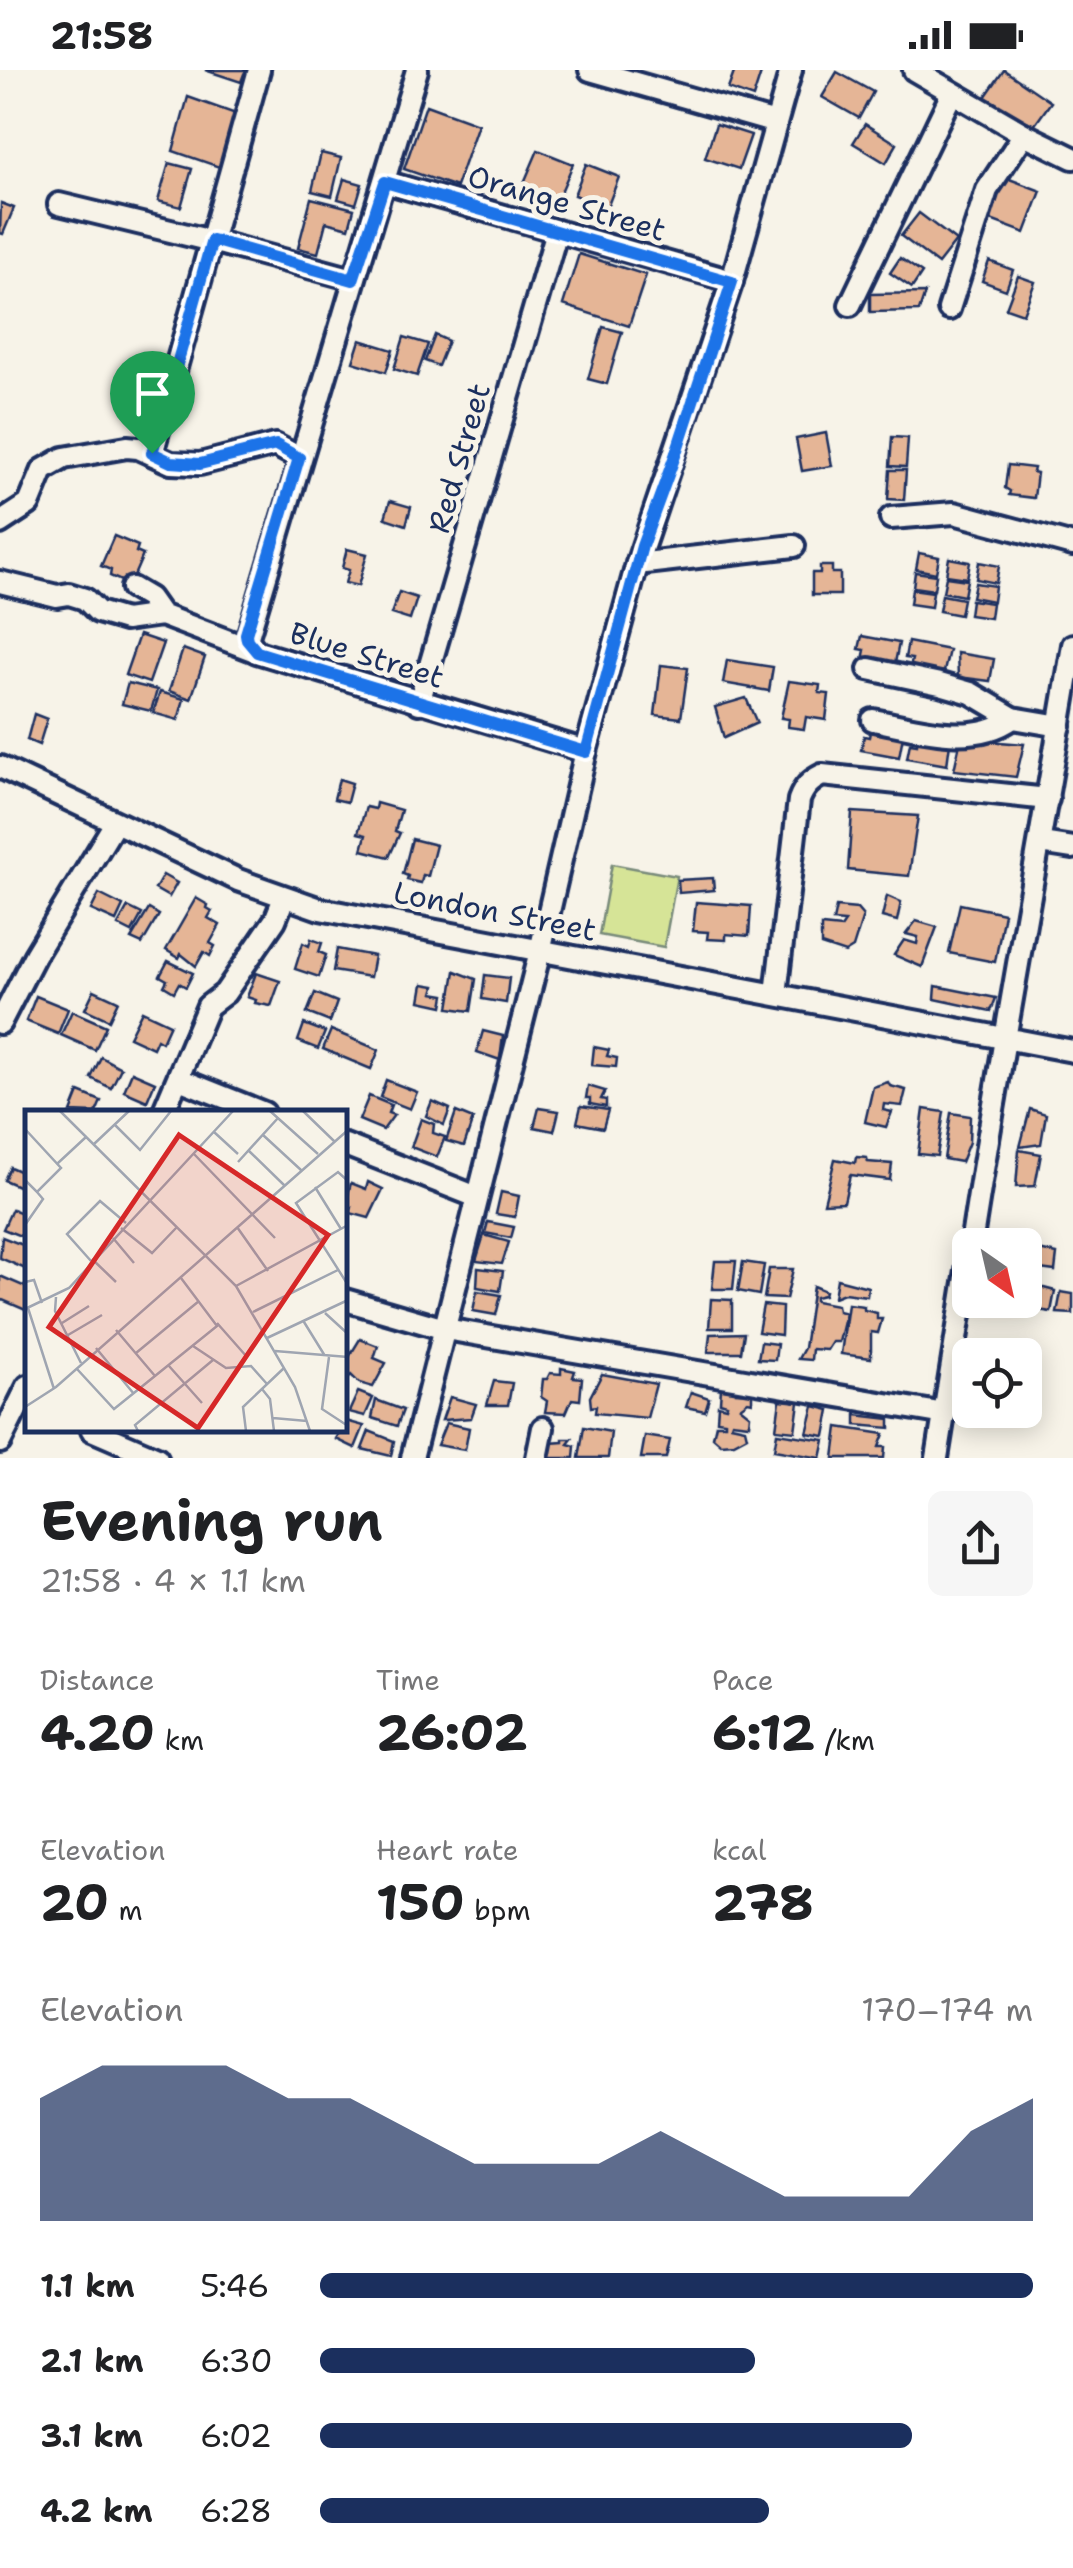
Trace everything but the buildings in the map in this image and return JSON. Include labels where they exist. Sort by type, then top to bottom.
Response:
[{"type":"street","points":[[152,453],[259,70]]},
{"type":"street","name":"Blue Street","points":[[417,70],[247,640],[257,652],[586,752]]},
{"type":"street","points":[[590,70],[776,123]]},
{"type":"street","points":[[412,1458],[636,564],[732,282],[791,70]]},
{"type":"street","points":[[914,70],[1073,158]]},
{"type":"street","points":[[850,306],[952,92]]},
{"type":"street","points":[[949,309],[988,190],[1024,134]]},
{"type":"street","name":"Orange Street","points":[[385,182],[732,282]]},
{"type":"street","points":[[60,204],[212,240],[353,280]]},
{"type":"street","name":"Red Street","points":[[419,703],[557,230]]},
{"type":"street","points":[[0,523],[29,504],[38,478],[50,464],[64,458],[115,448],[138,448],[171,462],[200,464],[276,445],[299,458]]},
{"type":"street","points":[[891,518],[954,513],[1073,545]]},
{"type":"street","points":[[636,564],[794,546]]},
{"type":"street","points":[[0,582],[56,596],[70,594],[85,600],[98,612],[125,620],[161,615],[257,652]]},
{"type":"street","points":[[132,588],[149,598],[161,615]]},
{"type":"street","points":[[973,1228],[1073,645]]},
{"type":"street","points":[[869,668],[971,694],[1012,718],[1060,726]]},
{"type":"street","points":[[872,720],[982,734],[1012,718]]},
{"type":"street","name":"London Street","points":[[0,768],[284,898],[320,909],[1073,1051]]},
{"type":"street","points":[[776,994],[798,800],[812,780],[822,775],[1048,799]]},
{"type":"street","points":[[0,1023],[35,955],[115,823]]},
{"type":"street","points":[[1040,843],[1073,848]]},
{"type":"street","points":[[164,1110],[208,1006],[225,993],[275,920],[284,898]]},
{"type":"street","points":[[179,1079],[256,1110]]},
{"type":"street","points":[[348,1146],[477,1197]]},
{"type":"street","points":[[348,1301],[445,1329],[944,1414]]},
{"type":"street","points":[[936,1458],[959,1318]]},
{"type":"street","points":[[0,1392],[25,1397],[0,1442]]},
{"type":"street","points":[[538,1458],[543,1428]]},
{"type":"street","points":[[99,1433],[157,1458]]},
{"type":"green space","points":[[612,864],[677,876],[664,947],[599,935]]},
{"type":"route","points":[[385,182],[732,282],[642,546],[586,752],[257,652],[246,634],[299,458],[276,445],[200,464],[184,465],[152,453],[212,240],[353,280],[385,182]]}]
